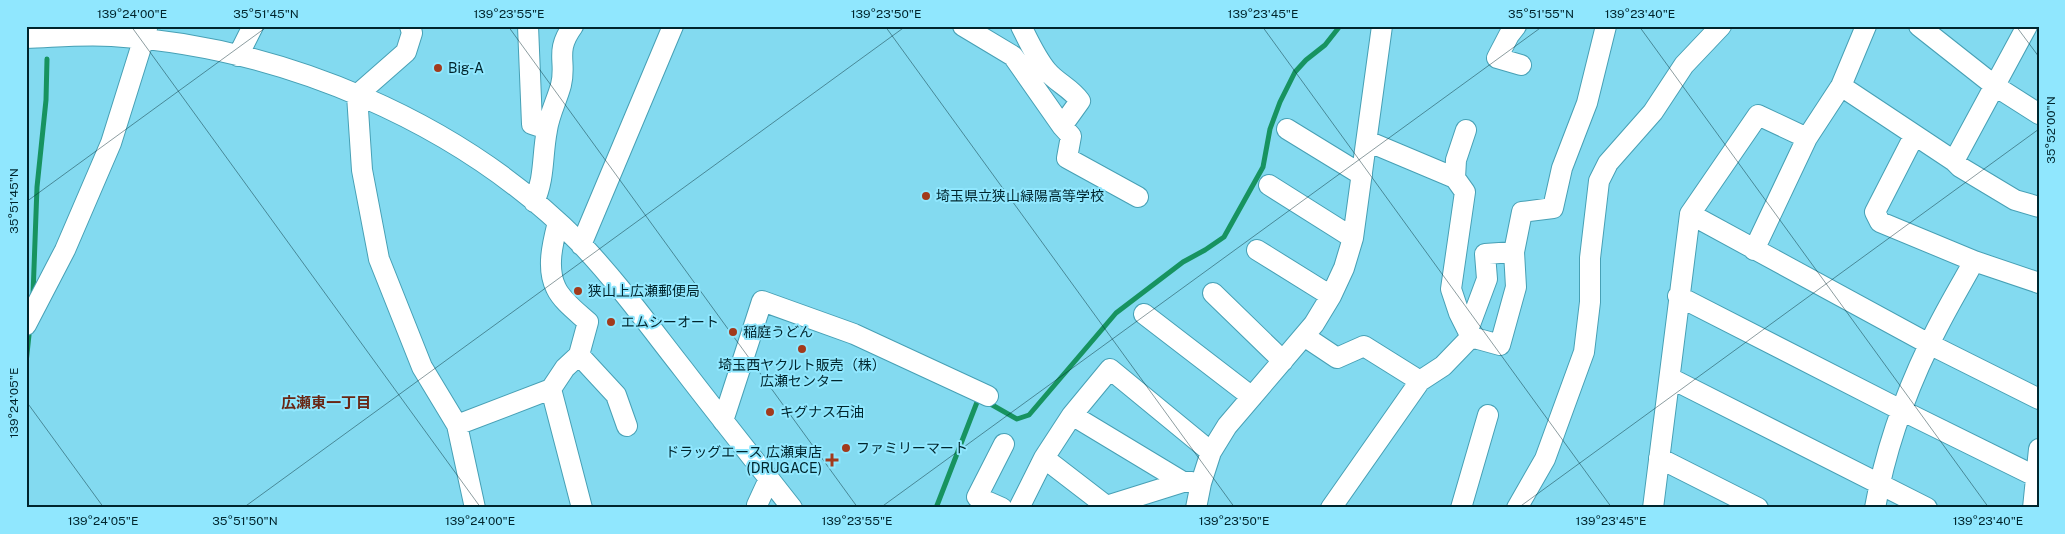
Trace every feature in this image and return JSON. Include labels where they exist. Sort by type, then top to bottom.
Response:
[{"type":"street","points":[[238,56],[253,26]]},
{"type":"street","points":[[357,94],[406,52],[412,33],[410,26]]},
{"type":"street","points":[[528,26],[532,124],[547,129]]},
{"type":"street","points":[[534,202],[541,187],[547,129],[561,84],[561,56],[564,38],[572,26]]},
{"type":"street","points":[[581,245],[673,26]]},
{"type":"street","points":[[963,26],[1012,56],[1071,136],[1067,158],[1138,197]]},
{"type":"street","points":[[1021,26],[1037,57],[1049,73],[1072,90],[1080,101],[1062,126]]},
{"type":"street","points":[[1196,508],[1192,482],[1227,426],[1314,324],[1331,296],[1344,268],[1353,238],[1382,26]]},
{"type":"street","points":[[1516,26],[1497,58],[1521,65]]},
{"type":"street","points":[[1367,141],[1455,178],[1465,192],[1451,289],[1459,313],[1470,334],[1500,345],[1516,287],[1514,252],[1522,212],[1552,208],[1562,168],[1587,103],[1606,26]]},
{"type":"street","points":[[1517,508],[1545,459],[1584,352],[1590,302],[1590,258],[1599,181],[1608,163],[1653,112],[1684,65],[1721,26]]},
{"type":"street","points":[[1754,250],[1807,138],[1841,86],[1866,26]]},
{"type":"street","points":[[1919,26],[1995,86],[2039,114]]},
{"type":"street","points":[[1954,161],[2027,26]]},
{"type":"street","points":[[26,325],[65,250],[111,143],[145,33]]},
{"type":"street","points":[[26,38],[145,33],[238,56],[301,73],[357,94],[460,148],[497,172],[558,222],[581,245],[618,286],[792,508]]},
{"type":"street","points":[[1841,86],[1954,161],[1960,167],[2015,200],[2039,207]]},
{"type":"street","points":[[357,94],[362,170],[379,260],[422,367],[456,424],[475,508]]},
{"type":"street","points":[[1653,508],[1670,378],[1678,296],[1690,214],[1758,115],[1807,138]]},
{"type":"street","points":[[1287,129],[1362,174]]},
{"type":"street","points":[[1455,178],[1456,160],[1466,130]]},
{"type":"street","points":[[1914,136],[1876,212],[1880,222],[1974,261],[2039,283]]},
{"type":"street","points":[[1269,184],[1353,238]]},
{"type":"street","points":[[1690,214],[1929,344],[2039,399]]},
{"type":"street","points":[[456,424],[551,389],[565,368],[579,355],[588,322],[556,290],[551,278],[552,246],[558,222]]},
{"type":"street","points":[[1257,250],[1331,296]]},
{"type":"street","points":[[1331,508],[1420,381],[1443,366],[1470,334],[1487,279],[1485,254],[1514,252]]},
{"type":"street","points":[[1875,508],[1879,485],[1901,410],[1929,344],[1974,261]]},
{"type":"street","points":[[1213,293],[1282,361]]},
{"type":"street","points":[[1678,296],[2038,478]]},
{"type":"street","points":[[723,421],[762,301],[854,334],[988,396]]},
{"type":"street","points":[[1144,314],[1252,397]]},
{"type":"street","points":[[1304,336],[1337,358],[1364,346],[1420,381]]},
{"type":"street","points":[[579,355],[616,395],[627,426]]},
{"type":"street","points":[[1019,508],[1044,458],[1072,415],[1110,369],[1211,452]]},
{"type":"street","points":[[1670,378],[1927,508]]},
{"type":"street","points":[[551,389],[582,508]]},
{"type":"street","points":[[1072,415],[1192,482]]},
{"type":"street","points":[[1461,508],[1488,415]]},
{"type":"street","points":[[1002,508],[977,497],[1004,444]]},
{"type":"street","points":[[2033,508],[2038,478],[2039,449]]},
{"type":"street","points":[[1044,458],[1102,507],[1192,482]]},
{"type":"street","points":[[1659,458],[1758,508]]},
{"type":"street","points":[[758,508],[757,505],[769,479]]},
{"type":"waterway","points":[[987,402],[1017,419],[1029,415],[1116,313],[1183,262],[1224,237],[1263,167],[1270,129],[1280,102],[1295,72],[1306,60],[1325,45],[1340,26]]},
{"type":"waterway","points":[[33,295],[37,187],[46,100],[47,59]]},
{"type":"waterway","points":[[26,363],[29,335]]},
{"type":"waterway","points":[[936,508],[979,397]]},
{"type":"place","name":"Big-A","points":[[438,68]]},
{"type":"place","name":"埼玉県立狭山緑陽高等学校","points":[[926,196]]},
{"type":"place","name":"狭山上広瀬郵便局","points":[[578,291]]},
{"type":"place","name":"エムシーオート","points":[[611,322]]},
{"type":"place","name":"稲庭うどん","points":[[733,332]]},
{"type":"place","name":"埼玉西ヤクルト販売（株） 広瀬センター","points":[[802,349]]},
{"type":"place","name":"キグナス石油","points":[[770,412]]},
{"type":"place","name":"ファミリーマート","points":[[846,448]]},
{"type":"place","name":"ドラッグエース 広瀬東店 (DRUGACE)","points":[[832,460]]},
{"type":"district","name":"広瀬東一丁目","points":[[326,403]]}]
